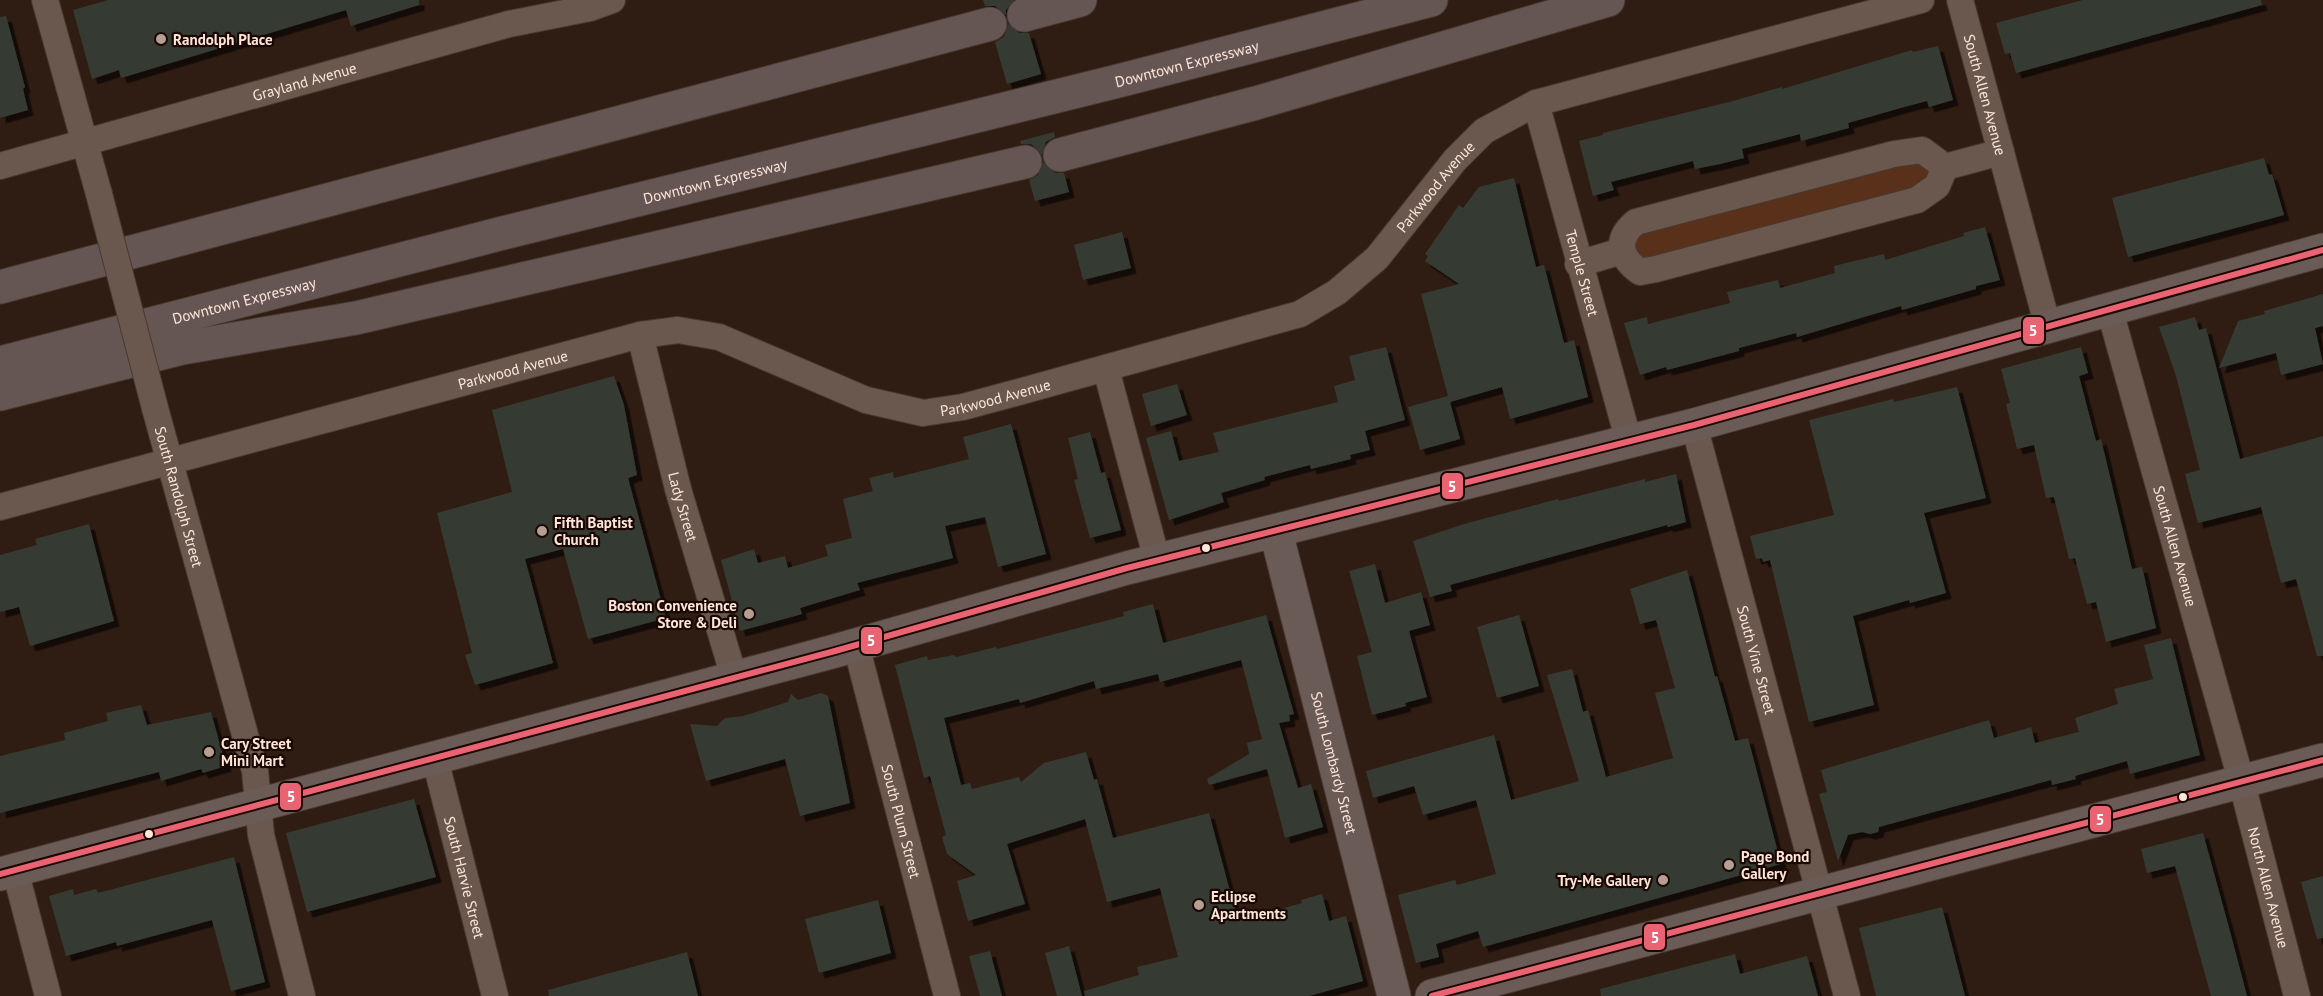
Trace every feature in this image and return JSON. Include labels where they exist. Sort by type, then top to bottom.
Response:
[{"type":"highway","points":[[1024,15],[1080,0]]},
{"type":"highway","name":"Downtown Expressway","points":[[0,363],[507,232],[1122,80],[1431,0]]},
{"type":"highway","points":[[1060,155],[1256,103],[1608,0]]},
{"type":"highway","points":[[0,287],[990,24]]},
{"type":"highway","points":[[0,394],[182,348],[356,318],[1025,162]]},
{"type":"highway","points":[[0,416],[261,349],[356,318]]},
{"type":"main road","points":[[8,872],[856,645],[1157,560],[1276,532],[1694,425],[2323,250]]},
{"type":"main road","name":"South Lombardy Street","points":[[1276,532],[1394,996]]},
{"type":"main road","points":[[1432,996],[2323,760]]},
{"type":"street","name":"South Randolph Street","points":[[45,0],[255,771],[261,835],[302,996]]},
{"type":"street","name":"Grayland Avenue","points":[[0,166],[499,27],[590,8],[612,0]]},
{"type":"street","name":"Parkwood Avenue","points":[[0,507],[640,335],[678,330],[719,337],[866,400],[922,413],[963,407],[1300,314],[1337,292],[1377,258],[1455,160],[1484,131],[1536,103],[1921,0]]},
{"type":"street","name":"South Allen Avenue","points":[[1960,0],[2048,327]]},
{"type":"street","name":"Temple Street","points":[[1536,103],[1578,264],[1629,442]]},
{"type":"street","points":[[1922,150],[1945,167],[1937,186],[1917,200],[1663,267],[1640,272],[1628,263],[1622,251],[1622,240],[1626,230],[1636,222],[1894,154],[1922,150]]},
{"type":"street","points":[[1945,167],[2001,152]]},
{"type":"street","points":[[1578,264],[1622,251]]},
{"type":"street","name":"South Allen Avenue","points":[[2110,311],[2241,780]]},
{"type":"street","name":"Lady Street","points":[[640,335],[678,489],[734,677]]},
{"type":"street","points":[[1106,369],[1157,560]]},
{"type":"street","name":"South Vine Street","points":[[1694,425],[1848,996]]},
{"type":"street","name":"South Plum Street","points":[[856,645],[947,996]]},
{"type":"street","name":"South Harvie Street","points":[[435,759],[495,996]]},
{"type":"street","name":"North Allen Avenue","points":[[2241,780],[2297,996]]},
{"type":"street","points":[[8,872],[48,996]]},
{"type":"shaded area","points":[[1915,157],[1928,168],[1929,178],[1919,189],[1649,261],[1634,251],[1635,235]]},
{"type":"building","name":"Randolph Place","points":[[108,0],[419,0],[419,5],[351,26],[346,10],[121,78],[119,70],[92,79],[73,10]]},
{"type":"building","points":[[983,0],[1014,0],[1006,10],[1006,15],[995,6],[985,6]]},
{"type":"building","points":[[2083,0],[2261,0],[2262,5],[2016,73],[2010,53],[2005,54],[1996,23]]},
{"type":"building","points":[[6,16],[25,87],[23,89],[28,110],[0,118],[0,17]]},
{"type":"building","points":[[1008,24],[1019,33],[1029,33],[1041,74],[1007,84],[995,42],[1004,37]]},
{"type":"building","points":[[1938,46],[1953,100],[1929,107],[1927,101],[1904,107],[1848,123],[1849,128],[1801,141],[1800,134],[1742,149],[1744,158],[1720,164],[1695,169],[1693,161],[1611,182],[1614,190],[1593,196],[1579,141],[1782,87],[1782,89],[1912,50],[1913,52]]},
{"type":"building","points":[[1054,132],[1055,137],[1046,142],[1042,155],[1031,144],[1021,144],[1020,141]]},
{"type":"building","points":[[2264,158],[2269,175],[2272,174],[2284,215],[2128,257],[2112,198]]},
{"type":"building","points":[[1043,162],[1055,173],[1064,173],[1069,192],[1035,201],[1029,180],[1038,175]]},
{"type":"building","points":[[1514,178],[1536,267],[1544,265],[1564,343],[1574,340],[1588,397],[1510,419],[1502,387],[1450,402],[1460,439],[1420,450],[1408,407],[1448,396],[1421,294],[1459,284],[1425,261],[1428,256],[1425,254],[1459,205],[1463,208],[1479,187]]},
{"type":"building","points":[[1985,227],[2000,280],[1902,310],[1901,306],[1797,337],[1796,333],[1739,348],[1739,351],[1640,375],[1624,323],[1647,317],[1648,324],[1730,303],[1727,292],[1778,280],[1780,288],[1835,273],[1834,266],[1884,254],[1885,260],[1964,236],[1963,233]]},
{"type":"building","points":[[1122,232],[1131,268],[1083,280],[1074,245]]},
{"type":"building","points":[[2323,294],[2323,326],[2315,328],[2323,364],[2281,375],[2276,353],[2219,368],[2238,321]]},
{"type":"building","points":[[2195,317],[2199,330],[2206,328],[2240,459],[2323,436],[2323,656],[2317,656],[2296,579],[2281,583],[2261,507],[2198,523],[2185,474],[2200,470],[2176,376],[2159,327]]},
{"type":"building","points":[[1386,347],[1405,420],[1365,431],[1370,450],[1350,455],[1351,459],[1311,469],[1310,465],[1264,477],[1265,480],[1221,493],[1224,502],[1169,520],[1146,438],[1171,431],[1179,461],[1219,452],[1213,433],[1338,402],[1334,386],[1355,380],[1349,356]]},
{"type":"building","points":[[2081,347],[2088,373],[2079,376],[2096,441],[2101,439],[2132,569],[2142,567],[2156,628],[2106,642],[2096,602],[2087,604],[2075,558],[2069,559],[2054,497],[2046,498],[2034,445],[2017,449],[2006,404],[2010,403],[2001,369]]},
{"type":"building","name":"Fifth Baptist Church","points":[[614,376],[624,405],[637,475],[628,478],[666,618],[588,639],[563,549],[525,559],[553,663],[475,685],[465,655],[472,653],[437,513],[512,492],[492,410]]},
{"type":"building","points":[[1177,384],[1187,415],[1151,426],[1142,394]]},
{"type":"building","points":[[1957,387],[1986,498],[1924,513],[1946,593],[1910,603],[1909,600],[1853,616],[1874,705],[1809,722],[1770,560],[1763,562],[1762,558],[1756,559],[1750,536],[1834,515],[1809,420],[1893,399],[1894,402]]},
{"type":"building","points":[[1011,424],[1046,554],[998,567],[985,517],[945,526],[953,558],[857,583],[860,590],[800,608],[802,614],[740,631],[721,560],[754,549],[758,563],[785,556],[788,568],[828,556],[825,545],[852,538],[843,499],[873,491],[869,478],[893,472],[894,478],[969,459],[963,437]]},
{"type":"building","points":[[1090,432],[1101,473],[1105,472],[1121,530],[1090,538],[1074,480],[1078,479],[1068,438]]},
{"type":"building","points":[[1676,474],[1686,522],[1668,527],[1667,525],[1450,585],[1452,591],[1430,597],[1413,541],[1464,524],[1558,499],[1559,501],[1645,479],[1645,482]]},
{"type":"building","points":[[89,524],[114,621],[30,646],[19,607],[0,612],[0,555],[37,545],[35,539]]},
{"type":"building","points":[[1375,564],[1385,603],[1421,592],[1430,625],[1409,631],[1427,697],[1405,703],[1406,706],[1372,715],[1357,656],[1372,652],[1349,571]]},
{"type":"building","points":[[1687,570],[1715,677],[1717,676],[1735,741],[1748,738],[1781,864],[1483,947],[1478,931],[1436,944],[1439,957],[1416,963],[1398,895],[1455,880],[1457,885],[1496,874],[1476,800],[1423,815],[1414,786],[1373,798],[1366,771],[1494,735],[1511,800],[1579,781],[1547,675],[1572,669],[1583,712],[1588,710],[1606,777],[1673,758],[1655,693],[1675,688],[1656,620],[1640,624],[1630,589]]},
{"type":"building","points":[[1153,604],[1163,643],[1266,615],[1294,714],[1289,715],[1290,721],[1279,723],[1298,788],[1311,784],[1323,827],[1285,838],[1267,769],[1209,785],[1207,779],[1249,754],[1247,743],[1262,739],[1241,660],[1160,682],[1158,674],[1096,689],[1094,681],[1020,703],[1019,699],[944,718],[961,785],[970,783],[972,789],[1019,777],[1021,782],[1044,763],[1086,752],[1094,780],[1097,779],[1113,838],[1209,813],[1238,921],[1302,903],[1301,900],[1322,894],[1329,921],[1346,916],[1363,981],[1309,996],[1085,996],[1084,991],[1139,975],[1137,967],[1178,957],[1160,888],[1107,902],[1085,819],[1007,844],[1025,904],[968,921],[957,881],[976,875],[947,854],[942,837],[946,835],[930,776],[924,778],[895,665],[927,656],[928,660],[954,655],[956,657],[996,647],[997,649],[1124,616],[1123,612]]},
{"type":"building","points":[[1519,615],[1539,686],[1497,698],[1477,627]]},
{"type":"building","points":[[2171,638],[2200,755],[2130,774],[2127,761],[2075,776],[2076,779],[2052,785],[2051,780],[1879,827],[1878,832],[1848,835],[1838,861],[1819,794],[1827,792],[1821,770],[1989,720],[1994,738],[2031,727],[2035,743],[2079,732],[2075,718],[2118,704],[2114,689],[2153,679],[2144,645]]},
{"type":"building","points":[[821,693],[828,696],[850,803],[800,816],[785,759],[706,781],[690,724],[717,726],[725,718],[743,716],[788,702],[791,694],[798,700]]},
{"type":"building","points":[[141,705],[147,725],[211,712],[226,766],[203,773],[201,769],[161,781],[159,772],[0,813],[0,756],[65,740],[64,733],[108,721],[106,713]]},
{"type":"building","points":[[414,799],[436,877],[307,912],[286,833]]},
{"type":"building","points":[[2203,833],[2247,996],[2211,996],[2175,866],[2147,873],[2141,849]]},
{"type":"building","points":[[234,857],[265,982],[231,991],[212,920],[117,946],[116,942],[66,956],[49,896],[73,889],[74,895],[96,889],[98,893]]},
{"type":"building","points":[[2323,876],[2323,938],[2317,939],[2301,882]]},
{"type":"building","points":[[878,900],[891,953],[819,973],[805,919]]},
{"type":"building","points":[[1942,907],[1965,996],[1876,996],[1859,928]]},
{"type":"building","points":[[1069,946],[1082,996],[1057,996],[1045,953]]},
{"type":"building","points":[[990,951],[1002,996],[980,996],[969,956]]},
{"type":"building","points":[[687,952],[698,996],[549,996],[548,990]]},
{"type":"building","points":[[1735,954],[1740,974],[1807,956],[1818,996],[1601,996],[1600,989]]},
{"type":"transit line","name":"5","points":[[0,874],[835,651],[1127,568],[1694,425],[2323,250]]},
{"type":"transit line","name":"5","points":[[1432,996],[2323,760]]},
{"type":"place","name":"Randolph Place","points":[[161,39]]},
{"type":"place","name":"Fifth Baptist Church","points":[[542,531]]},
{"type":"place","name":"Boston Convenience Store & Deli","points":[[749,614]]},
{"type":"place","name":"Cary Street Mini Mart","points":[[209,752]]},
{"type":"place","name":"Page Bond Gallery","points":[[1729,865]]},
{"type":"place","name":"Try-Me Gallery","points":[[1663,880]]},
{"type":"place","name":"Eclipse Apartments","points":[[1199,905]]}]
